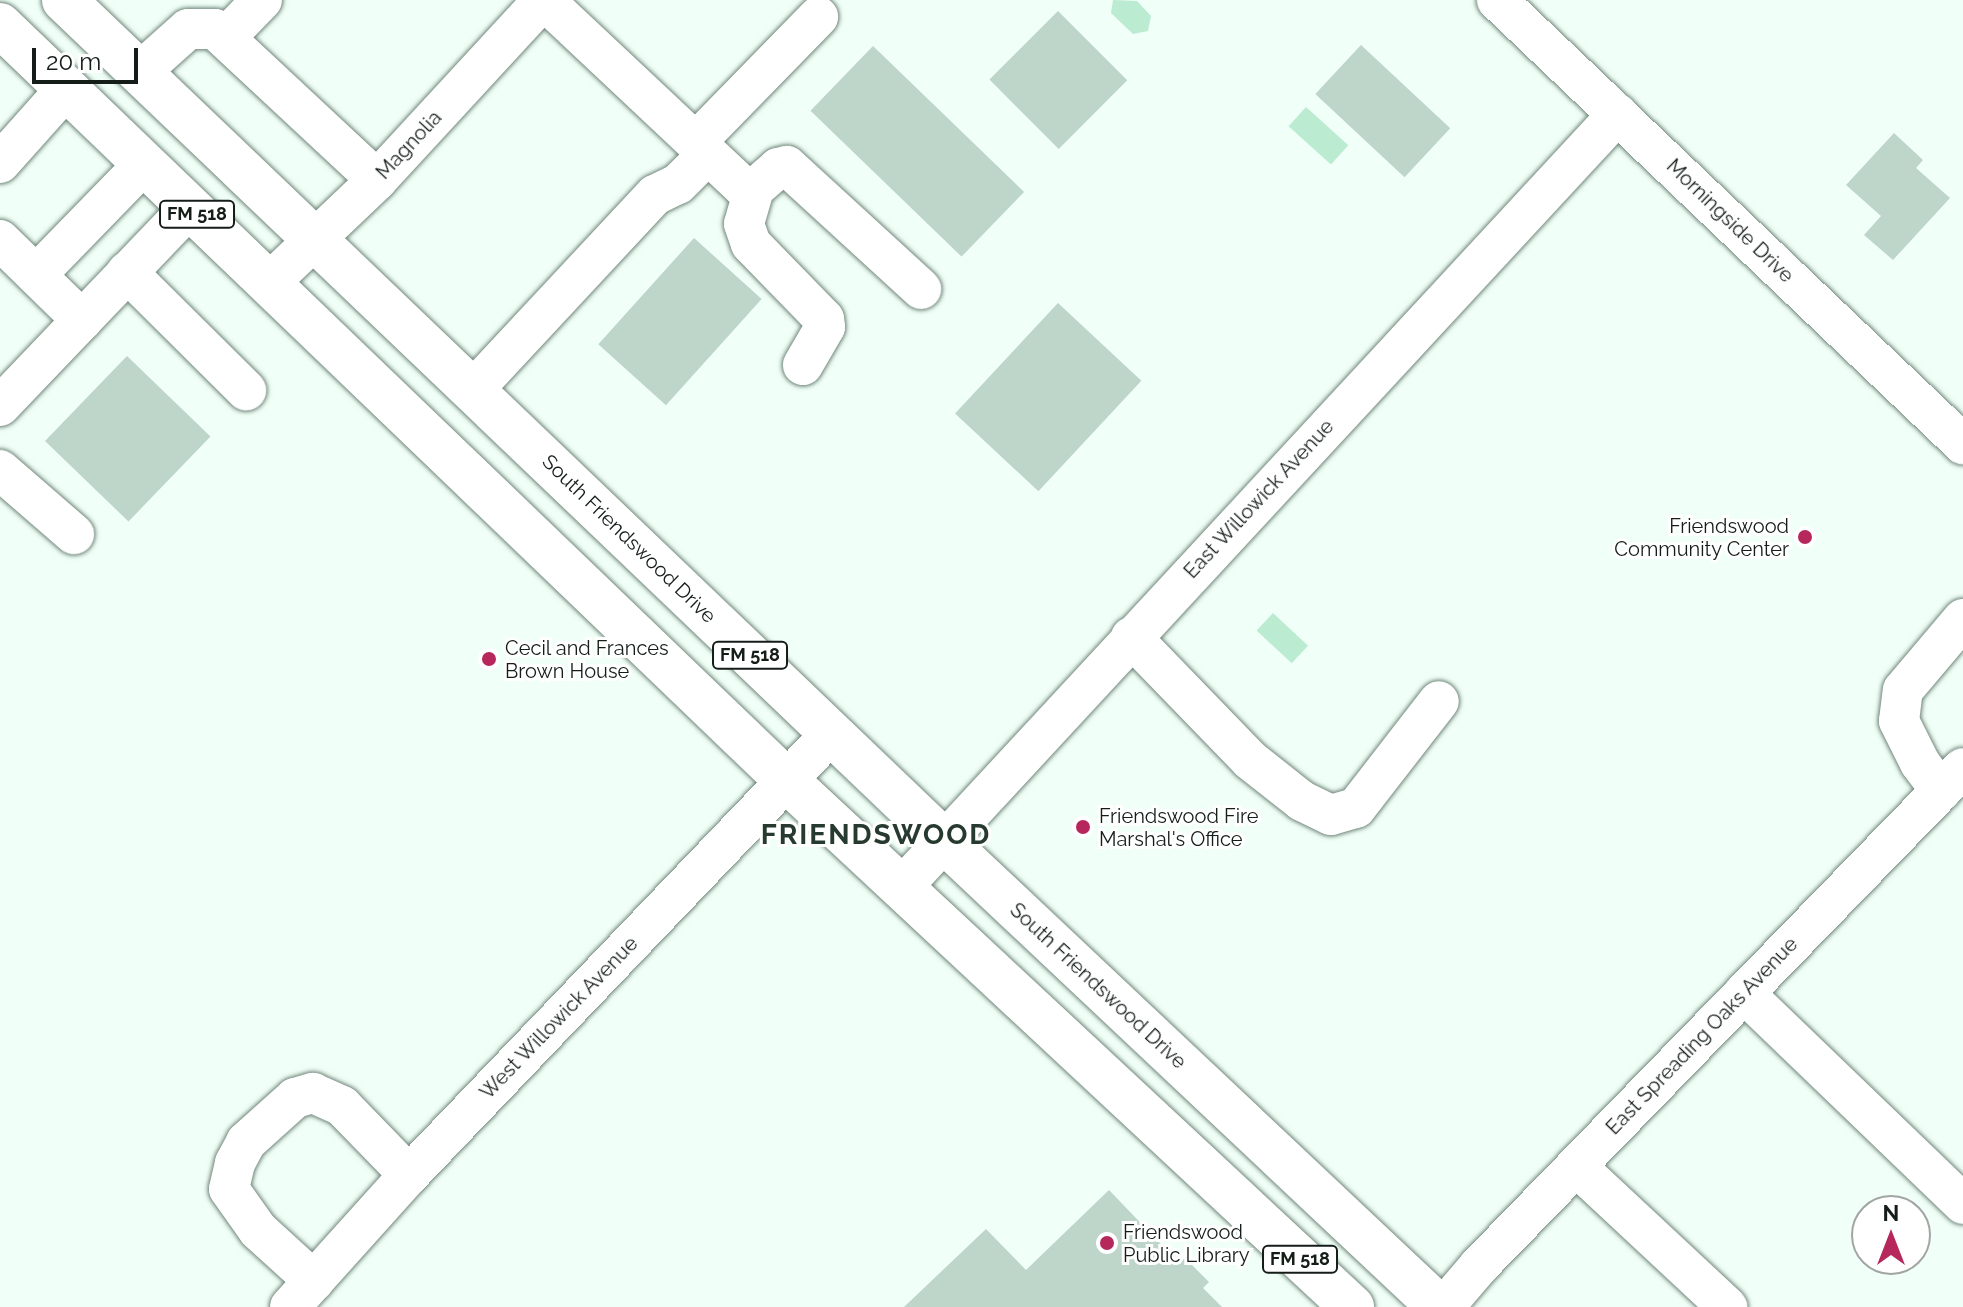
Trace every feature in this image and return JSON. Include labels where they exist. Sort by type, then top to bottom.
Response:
[{"type":"main road","name":"South Friendswood Drive","points":[[64,0],[944,841],[1441,1307]]},
{"type":"main road","name":"FM 518","points":[[2,32],[190,207],[785,779],[1352,1307]]},
{"type":"street","points":[[225,38],[262,0]]},
{"type":"street","points":[[544,0],[744,188],[754,189]]},
{"type":"street","name":"Magnolia","points":[[269,283],[377,180],[544,0]]},
{"type":"street","name":"Morningside Drive","points":[[1497,0],[1963,444]]},
{"type":"street","points":[[473,390],[655,195],[678,184],[702,148],[818,17]]},
{"type":"street","points":[[141,71],[188,29],[215,29],[377,180]]},
{"type":"street","points":[[0,163],[66,89]]},
{"type":"street","name":"East Willowick Avenue","points":[[903,886],[1618,114]]},
{"type":"street","points":[[36,275],[144,164]]},
{"type":"street","points":[[803,365],[825,327],[824,319],[751,244],[744,224],[754,189],[778,168],[787,166],[921,289]]},
{"type":"street","points":[[0,406],[190,207]]},
{"type":"street","points":[[0,240],[82,320]]},
{"type":"street","points":[[127,272],[246,390]]},
{"type":"street","points":[[0,470],[74,534]]},
{"type":"street","points":[[1952,779],[1920,763],[1899,721],[1903,690],[1963,619]]},
{"type":"street","points":[[1131,637],[1250,760],[1302,801],[1331,815],[1356,808],[1439,701]]},
{"type":"street","name":"West Willowick Avenue","points":[[302,1294],[409,1175],[832,733]]},
{"type":"street","name":"East Spreading Oaks Avenue","points":[[1441,1307],[1952,779]]},
{"type":"street","points":[[1744,993],[1963,1204]]},
{"type":"street","points":[[302,1294],[229,1189],[235,1163],[246,1142],[295,1098],[313,1093],[342,1106],[409,1175]]},
{"type":"street","points":[[1576,1166],[1727,1307]]},
{"type":"shaded area","points":[[1113,0],[1137,1],[1151,16],[1148,31],[1133,34],[1111,13]]},
{"type":"shaded area","points":[[1306,107],[1348,145],[1331,164],[1289,126]]},
{"type":"shaded area","points":[[1273,613],[1308,646],[1292,663],[1257,631]]},
{"type":"building","points":[[1058,11],[1127,80],[1059,149],[989,80]]},
{"type":"building","points":[[1361,45],[1450,128],[1405,177],[1315,94]]},
{"type":"building","points":[[873,46],[1024,192],[962,257],[810,111]]},
{"type":"building","points":[[1894,133],[1923,160],[1916,168],[1950,198],[1893,260],[1864,235],[1881,216],[1846,185]]},
{"type":"building","points":[[694,238],[762,299],[666,405],[598,344]]},
{"type":"building","points":[[1058,303],[1141,381],[1038,491],[955,413]]},
{"type":"building","points":[[127,356],[210,437],[128,521],[45,441]]},
{"type":"building","name":"Friendswood Public Library","points":[[1109,1190],[1179,1263],[1185,1258],[1209,1282],[1203,1288],[1222,1307],[904,1307],[986,1229],[1026,1270]]},
{"type":"place","name":"Friendswood Community Center","points":[[1805,537]]},
{"type":"place","name":"Cecil and Frances Brown House","points":[[489,659]]},
{"type":"place","name":"Friendswood Fire Marshal's Office","points":[[1083,827]]},
{"type":"place","name":"Friendswood Public Library","points":[[1107,1243]]},
{"type":"district","name":"FRIENDSWOOD","points":[[876,835]]}]
